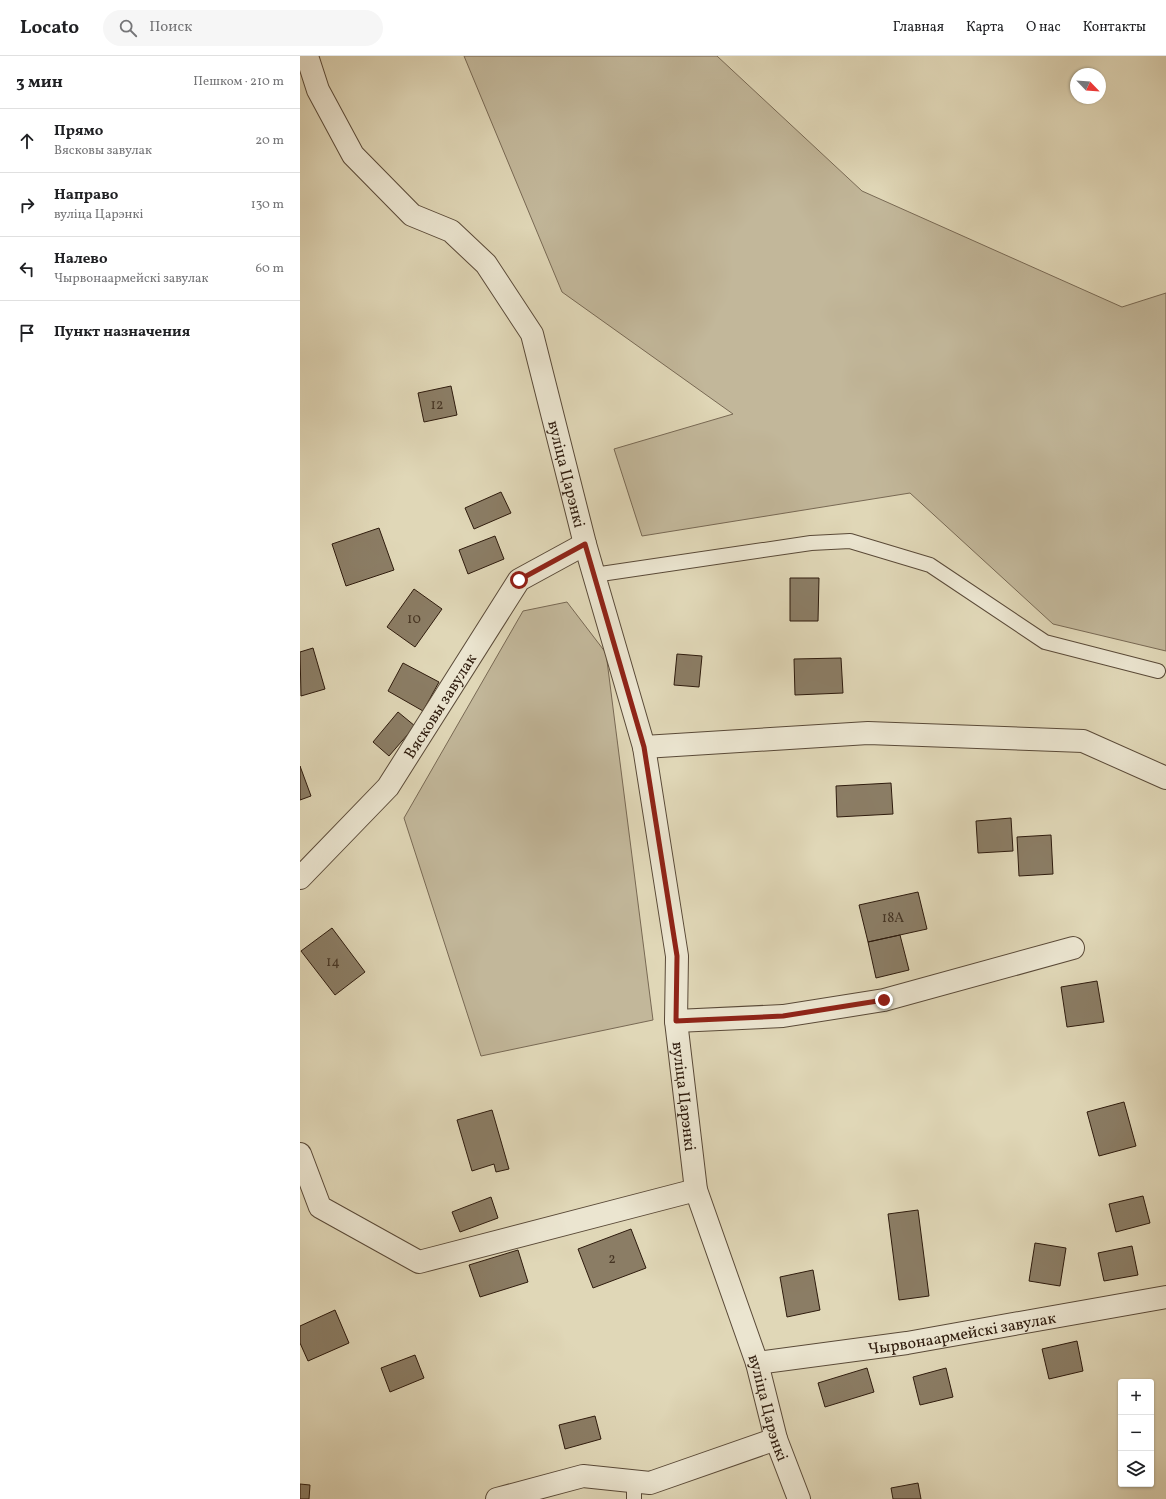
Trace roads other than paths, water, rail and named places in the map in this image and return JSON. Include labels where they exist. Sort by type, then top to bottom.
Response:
[{"type":"street","name":"вуліца Царэнкі","points":[[307,56],[318,90],[353,155],[412,215],[451,232],[486,264],[532,334],[585,544],[644,747],[677,956],[676,1021],[696,1190],[757,1362],[776,1438],[799,1499]]},
{"type":"street","name":"Вясковы завулак","points":[[300,878],[388,787],[519,580],[585,544]]},
{"type":"street","points":[[644,747],[868,733],[1083,741],[1166,778]]},
{"type":"street","points":[[676,1021],[783,1016],[884,1000],[1073,948]]},
{"type":"street","points":[[300,1154],[320,1208],[419,1262],[696,1190]]},
{"type":"street","name":"Чырвонаармейскі завулак","points":[[757,1362],[907,1343],[1166,1297]]},
{"type":"street","points":[[497,1499],[583,1476],[634,1490],[776,1438]]},
{"type":"lane","points":[[594,575],[811,543],[850,541],[930,565],[1044,642],[1158,671]]}]
